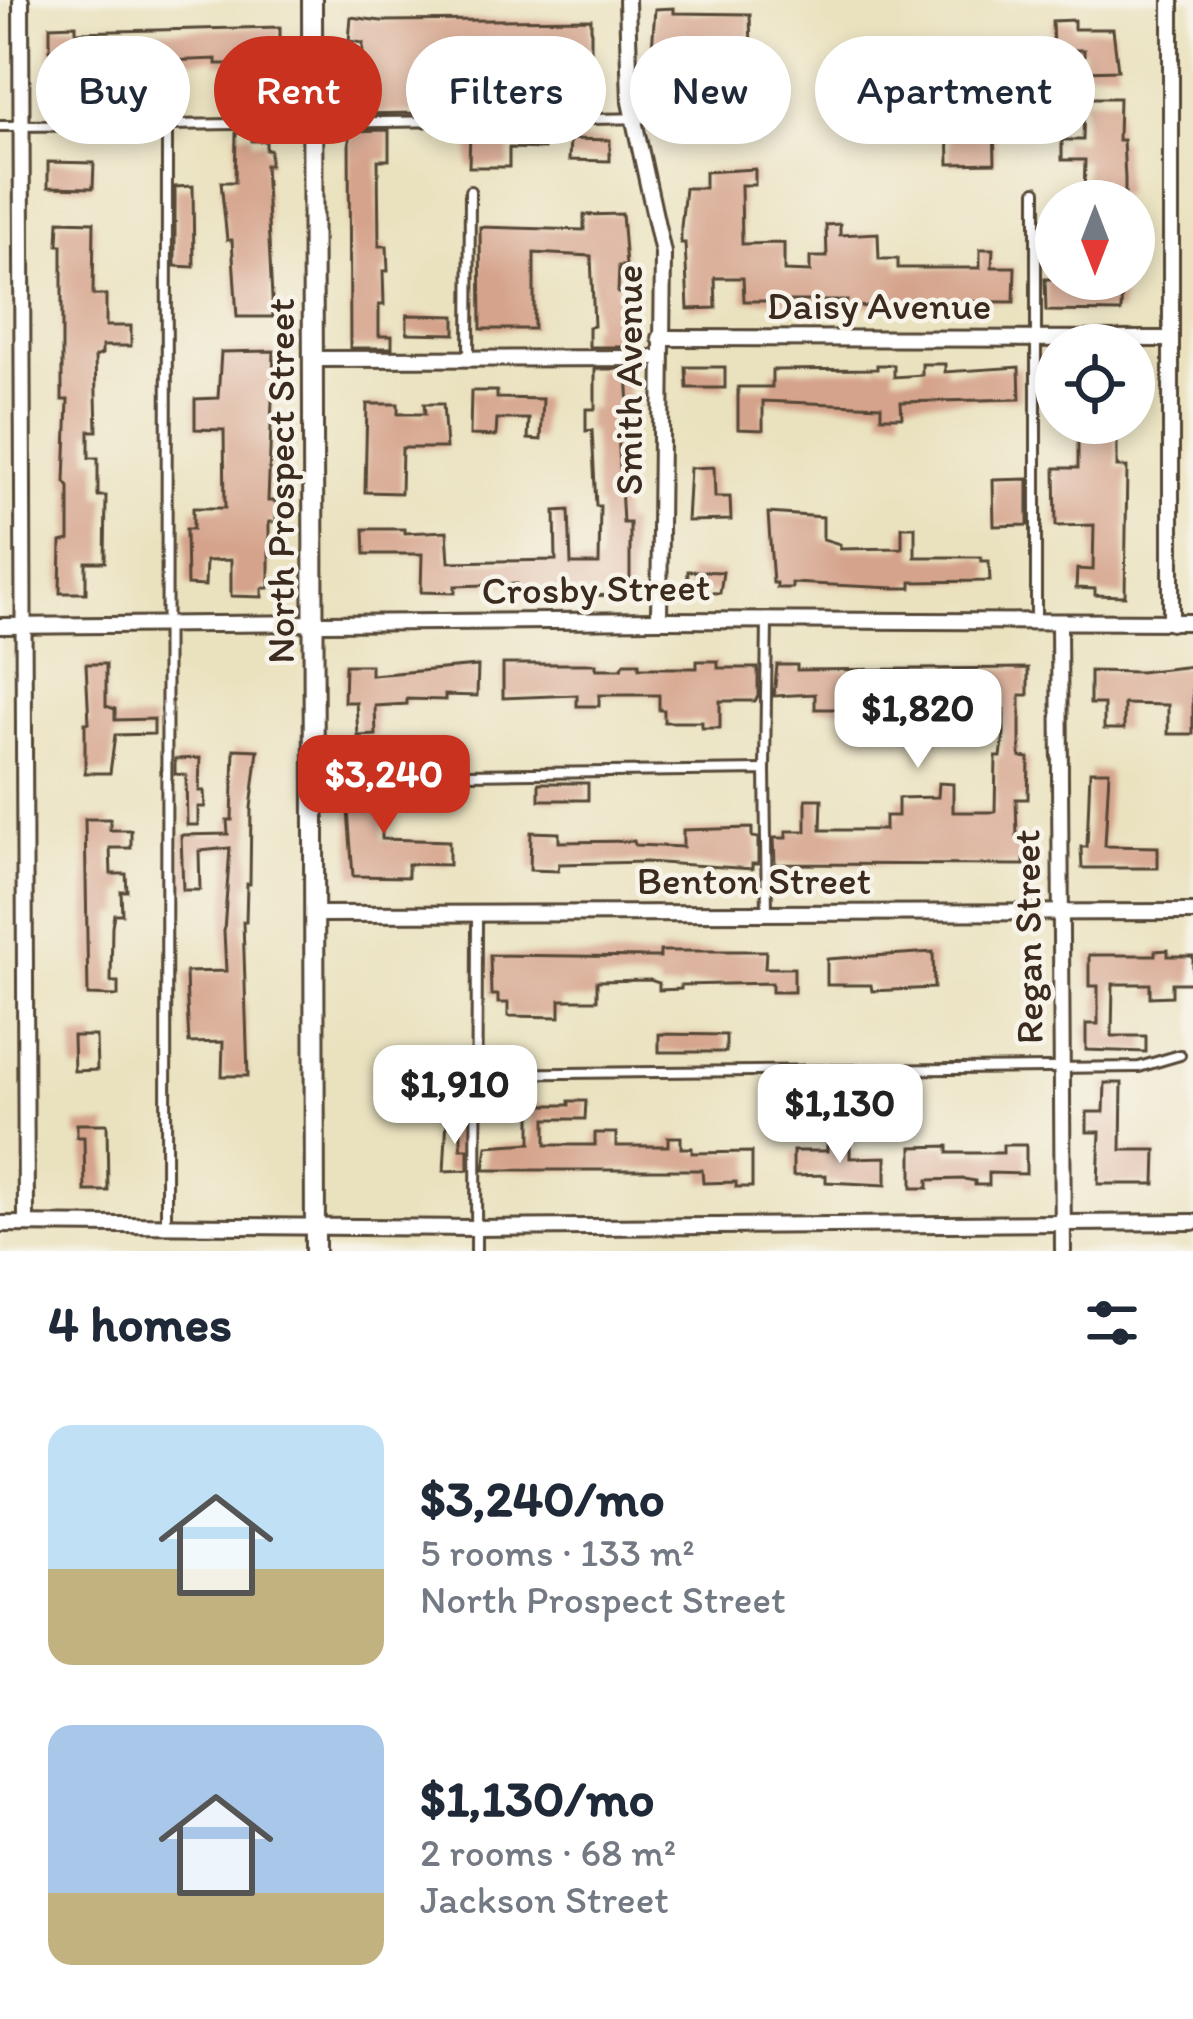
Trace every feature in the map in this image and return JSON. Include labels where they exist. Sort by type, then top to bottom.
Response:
[{"type":"street","points":[[21,0],[26,1224]]},
{"type":"street","name":"North Prospect Street","points":[[312,0],[312,36]]},
{"type":"street","name":"Smith Avenue","points":[[627,0],[630,70]]},
{"type":"street","points":[[1171,0],[1172,622]]},
{"type":"street","name":"North Prospect Street","points":[[312,144],[315,1251]]},
{"type":"street","name":"Smith Avenue","points":[[638,144],[663,253],[659,620]]},
{"type":"street","name":"Daisy Avenue","points":[[660,338],[1035,338]]},
{"type":"street","name":"Daisy Avenue","points":[[1155,339],[1170,339]]},
{"type":"street","points":[[314,358],[660,358]]},
{"type":"street","name":"Crosby Street","points":[[0,626],[659,620],[1193,622]]},
{"type":"street","name":"Regan Street","points":[[1059,623],[1064,1251]]},
{"type":"street","name":"Benton Street","points":[[314,914],[1193,912]]},
{"type":"street","points":[[0,1224],[476,1228],[1193,1222]]},
{"type":"lane","points":[[382,122],[630,117]]},
{"type":"lane","points":[[0,126],[36,127]]},
{"type":"lane","points":[[166,144],[166,1225]]},
{"type":"lane","points":[[469,358],[470,191]]},
{"type":"lane","points":[[1036,622],[1038,444]]},
{"type":"lane","points":[[767,620],[767,913]]},
{"type":"lane","points":[[313,776],[765,770]]},
{"type":"lane","points":[[476,1251],[478,914]]},
{"type":"lane","points":[[476,1074],[1139,1067],[1180,1055]]},
{"type":"building","points":[[655,9],[750,14],[751,36],[653,36]]},
{"type":"building","points":[[351,17],[381,21],[591,19],[591,36],[406,36],[406,113],[382,114],[382,36],[349,36]]},
{"type":"building","points":[[1074,20],[1074,29],[1113,29],[1118,70],[1095,71],[1095,36],[1053,36],[1052,21]]},
{"type":"building","points":[[76,25],[76,32],[280,27],[280,36],[214,36],[214,59],[190,60],[190,36],[50,36],[50,26]]},
{"type":"building","points":[[1095,98],[1119,98],[1118,140],[1123,140],[1124,180],[1085,180],[1085,160],[1062,160],[1062,144],[1095,144]]},
{"type":"building","points":[[382,130],[389,130],[389,160],[378,160],[379,246],[387,246],[388,271],[383,271],[379,336],[392,336],[392,348],[350,348],[349,144],[382,144]]},
{"type":"building","points":[[610,140],[610,161],[569,160],[570,144]]},
{"type":"building","points":[[236,144],[266,144],[270,150],[270,165],[265,165],[273,317],[237,317],[232,240],[227,240],[221,182],[235,182]]},
{"type":"building","points":[[470,144],[544,144],[544,149],[509,148],[509,167],[469,167]]},
{"type":"building","points":[[949,144],[995,144],[995,163],[949,164]]},
{"type":"building","points":[[48,162],[94,163],[93,188],[48,187]]},
{"type":"building","points":[[755,169],[755,185],[741,185],[742,244],[784,243],[784,271],[810,272],[810,257],[827,257],[826,225],[840,224],[840,235],[878,233],[879,259],[898,259],[898,268],[980,268],[980,249],[993,249],[992,267],[1015,267],[1014,302],[907,301],[907,306],[879,307],[846,306],[847,301],[744,301],[743,278],[715,278],[716,308],[688,309],[685,243],[681,243],[685,188],[705,188],[705,172]]},
{"type":"building","points":[[193,186],[194,267],[175,266],[175,187]]},
{"type":"building","points":[[622,214],[626,266],[619,266],[618,293],[625,293],[624,326],[629,326],[630,347],[589,347],[589,327],[594,326],[591,256],[534,253],[534,329],[481,329],[480,227],[584,230],[584,215]]},
{"type":"building","points":[[59,221],[94,222],[93,295],[106,295],[106,326],[131,326],[131,346],[102,346],[102,354],[95,357],[97,431],[89,431],[89,458],[98,458],[98,496],[106,496],[105,562],[86,562],[86,593],[60,593],[61,542],[69,540],[69,487],[65,482],[68,400],[62,400]]},
{"type":"building","points":[[1046,300],[1121,300],[1121,312],[1046,311]]},
{"type":"building","points":[[407,315],[455,316],[455,334],[407,333]]},
{"type":"building","points":[[274,351],[268,501],[276,501],[276,522],[269,522],[269,588],[262,588],[262,597],[231,596],[231,560],[206,561],[205,586],[187,585],[186,529],[193,529],[193,508],[225,508],[224,430],[195,429],[195,399],[218,398],[221,352]]},
{"type":"building","points":[[922,364],[945,364],[945,372],[1019,367],[1020,399],[901,402],[902,417],[881,417],[881,406],[763,401],[763,430],[738,429],[738,387],[772,387],[772,370],[894,365],[894,377],[922,375]]},
{"type":"building","points":[[686,367],[725,367],[725,388],[687,388]]},
{"type":"building","points":[[595,369],[627,369],[630,429],[618,430],[623,523],[630,523],[630,596],[524,594],[524,588],[516,584],[455,586],[455,593],[421,592],[422,554],[365,554],[364,529],[405,529],[405,533],[447,531],[449,562],[556,560],[555,511],[569,510],[571,564],[599,564],[600,506],[596,506],[592,430],[586,431],[586,409],[595,409]]},
{"type":"building","points":[[471,391],[497,391],[497,398],[543,399],[541,440],[528,439],[529,419],[497,419],[496,436],[470,435]]},
{"type":"building","points":[[367,404],[398,404],[398,414],[425,414],[424,404],[443,404],[446,448],[402,448],[401,493],[365,492]]},
{"type":"building","points":[[1078,444],[1117,444],[1117,467],[1127,467],[1125,596],[1095,595],[1095,589],[1076,588],[1077,569],[1093,570],[1094,525],[1056,526],[1055,468],[1078,468]]},
{"type":"building","points":[[714,467],[715,497],[730,497],[731,520],[687,521],[690,468]]},
{"type":"building","points":[[1028,479],[1028,525],[994,526],[993,480]]},
{"type":"building","points":[[768,513],[823,517],[823,539],[840,544],[840,549],[902,548],[902,527],[915,527],[915,557],[981,557],[989,561],[990,581],[911,582],[911,588],[792,583],[792,588],[777,588]]},
{"type":"building","points":[[688,571],[723,572],[720,593],[687,592]]},
{"type":"building","points":[[697,661],[718,661],[718,668],[758,668],[755,701],[720,701],[720,728],[702,728],[702,722],[664,722],[659,695],[599,695],[599,706],[577,706],[577,695],[503,698],[503,664],[596,664],[596,669],[621,669],[625,663],[639,663],[639,668],[697,668]]},
{"type":"building","points":[[86,664],[106,664],[106,706],[115,709],[115,720],[154,719],[154,734],[115,735],[110,773],[85,773]]},
{"type":"building","points":[[345,665],[371,665],[371,675],[478,666],[477,696],[445,695],[445,700],[407,699],[407,704],[375,706],[376,735],[358,736],[356,702],[344,702]]},
{"type":"building","points":[[777,665],[797,665],[797,670],[1028,668],[1028,695],[1020,695],[1020,757],[1029,758],[1028,799],[1016,799],[1017,836],[1025,836],[1024,865],[775,864],[774,838],[786,838],[786,831],[806,831],[806,799],[822,799],[821,830],[885,830],[885,816],[898,816],[898,798],[938,797],[939,783],[953,784],[953,812],[995,812],[996,757],[1001,757],[1004,735],[1004,709],[904,714],[904,709],[874,709],[874,716],[849,716],[849,709],[815,709],[815,694],[774,696]]},
{"type":"building","points":[[1193,666],[1193,734],[1168,734],[1168,705],[1124,704],[1124,729],[1104,729],[1104,704],[1090,704],[1090,671]]},
{"type":"building","points":[[234,749],[258,750],[250,884],[243,922],[248,1076],[222,1076],[223,1042],[189,1043],[187,1003],[186,972],[226,971],[230,848],[199,851],[200,890],[183,890],[181,835],[228,834]]},
{"type":"building","points":[[200,758],[199,791],[204,791],[205,807],[198,807],[198,825],[187,825],[186,775],[175,774],[175,759]]},
{"type":"building","points":[[1090,771],[1109,771],[1105,846],[1158,847],[1158,868],[1082,868]]},
{"type":"building","points":[[539,783],[588,783],[588,800],[539,800]]},
{"type":"building","points":[[346,784],[392,784],[393,807],[382,808],[382,839],[449,841],[449,865],[408,864],[408,877],[353,876]]},
{"type":"building","points":[[85,819],[110,819],[110,830],[131,830],[131,848],[110,848],[111,874],[126,874],[127,891],[121,891],[122,914],[114,914],[112,926],[111,982],[118,982],[118,996],[88,995]]},
{"type":"building","points":[[752,828],[752,837],[758,838],[758,864],[752,864],[752,869],[646,862],[559,864],[558,871],[530,870],[531,832],[559,833],[559,842],[634,841],[635,845],[683,847],[683,830]]},
{"type":"building","points":[[1168,950],[1168,956],[1193,956],[1193,983],[1172,983],[1172,996],[1150,997],[1150,984],[1113,984],[1112,1036],[1146,1036],[1146,1052],[1086,1050],[1086,1024],[1098,1024],[1098,986],[1089,986],[1089,955],[1155,955],[1155,951]]},
{"type":"building","points":[[660,951],[766,951],[765,968],[794,968],[794,992],[772,992],[772,983],[681,985],[681,989],[659,990],[659,983],[650,980],[597,981],[597,1000],[560,1000],[560,1017],[508,1016],[508,1003],[498,1003],[498,995],[491,995],[490,955],[660,957]]},
{"type":"building","points":[[933,952],[934,988],[872,991],[871,985],[827,985],[827,959]]},
{"type":"building","points":[[659,1034],[726,1035],[726,1052],[659,1052]]},
{"type":"building","points":[[73,1036],[96,1036],[97,1070],[74,1071]]},
{"type":"building","points":[[790,1079],[834,1082],[834,1099],[790,1100]]},
{"type":"building","points":[[1105,1083],[1122,1083],[1121,1150],[1156,1150],[1155,1184],[1098,1184],[1100,1132],[1087,1132],[1087,1112],[1104,1112]]},
{"type":"building","points":[[569,1101],[586,1101],[585,1119],[546,1119],[546,1145],[595,1145],[595,1133],[616,1133],[616,1146],[668,1146],[668,1137],[681,1137],[681,1148],[692,1148],[692,1153],[752,1152],[752,1187],[736,1187],[736,1182],[703,1183],[702,1170],[484,1170],[487,1146],[531,1143],[531,1105],[569,1105]]},
{"type":"building","points":[[461,1117],[461,1149],[468,1149],[468,1170],[444,1171],[447,1118]]},
{"type":"building","points":[[77,1124],[107,1124],[108,1191],[85,1191],[84,1137],[77,1137]]},
{"type":"building","points":[[827,1145],[850,1146],[850,1158],[886,1157],[886,1185],[826,1182],[826,1175],[793,1176],[793,1151],[827,1151]]},
{"type":"building","points":[[1003,1145],[1026,1145],[1026,1174],[989,1173],[989,1185],[964,1179],[928,1180],[928,1188],[912,1188],[912,1147],[948,1146],[948,1153],[1003,1153]]}]
